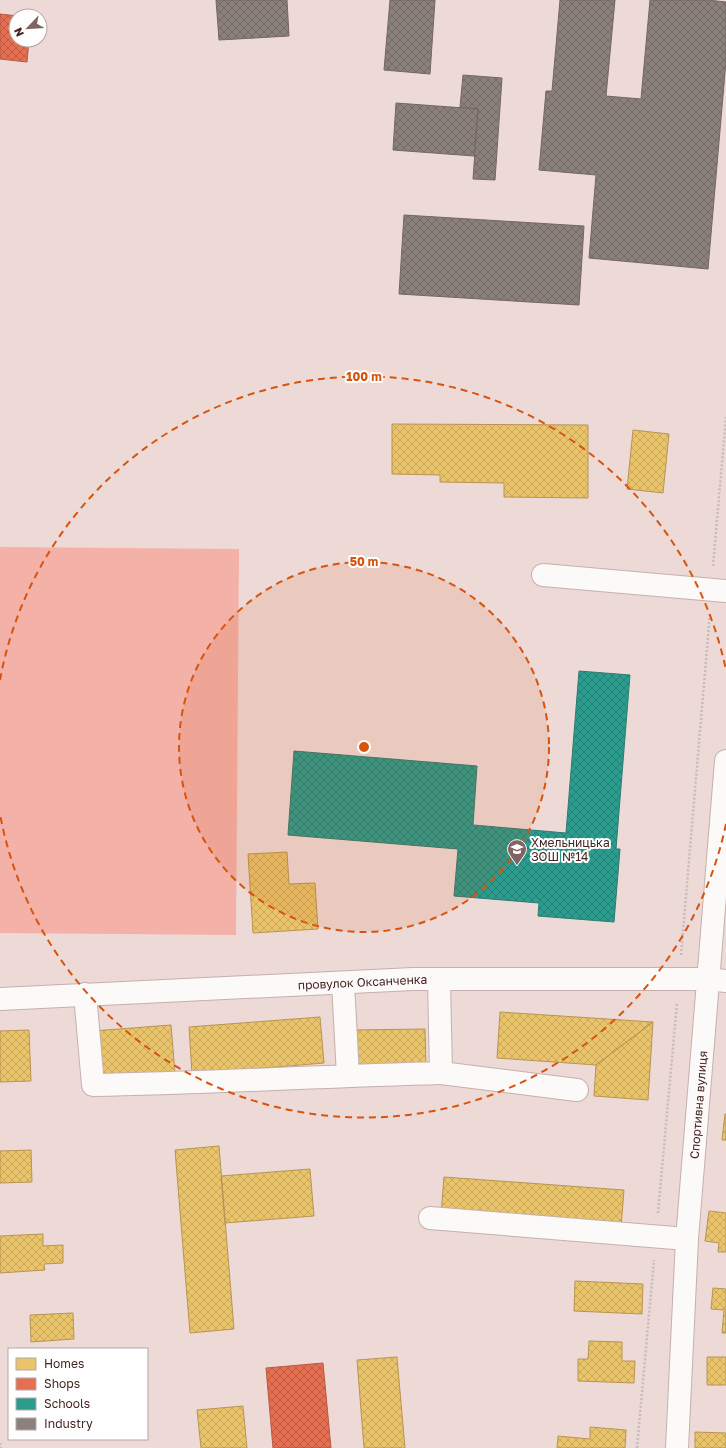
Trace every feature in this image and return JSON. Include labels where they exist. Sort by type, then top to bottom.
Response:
[{"type":"street","points":[[543,575],[719,590]]},
{"type":"street","name":"Спортивна вулиця","points":[[677,1448],[687,1239],[717,980],[726,761]]},
{"type":"street","name":"провулок Оксанченка","points":[[0,999],[413,979],[717,980]]},
{"type":"street","points":[[439,980],[441,1073]]},
{"type":"street","points":[[343,983],[348,1076]]},
{"type":"street","points":[[85,994],[93,1085],[441,1073],[577,1090]]},
{"type":"street","points":[[430,1218],[687,1239]]},
{"type":"path","points":[[681,957],[719,590],[726,418]]},
{"type":"path","points":[[0,1442],[1,1448]]},
{"type":"shaded area","points":[[0,547],[239,549],[236,935],[0,933]]},
{"type":"building: Homes","points":[[392,424],[588,425],[588,498],[504,497],[504,483],[440,482],[440,475],[392,474]]},
{"type":"building: Homes","points":[[633,430],[669,434],[663,493],[627,489]]},
{"type":"building: Homes","points":[[287,852],[289,884],[315,883],[318,929],[253,933],[248,854]]},
{"type":"building: Homes","points":[[500,1012],[653,1022],[596,1065],[497,1058]]},
{"type":"building: Homes","points":[[320,1017],[324,1063],[192,1074],[189,1027]]},
{"type":"building: Homes","points":[[653,1022],[648,1100],[594,1096],[596,1065]]},
{"type":"building: Homes","points":[[171,1025],[175,1073],[97,1079],[93,1031]]},
{"type":"building: Homes","points":[[425,1029],[426,1067],[352,1068],[352,1030]]},
{"type":"building: Homes","points":[[29,1030],[31,1081],[0,1082],[0,1031]]},
{"type":"building: Homes","points":[[725,1114],[726,1140],[722,1140]]},
{"type":"building: Homes","points":[[219,1146],[234,1329],[190,1333],[175,1150]]},
{"type":"building: Homes","points":[[31,1150],[32,1182],[0,1183],[0,1151]]},
{"type":"building: Homes","points":[[310,1169],[314,1216],[225,1223],[221,1176]]},
{"type":"building: Homes","points":[[444,1177],[624,1190],[621,1227],[441,1214]]},
{"type":"building: Homes","points":[[709,1211],[726,1213],[726,1252],[718,1252],[719,1243],[705,1241]]},
{"type":"building: Homes","points":[[43,1234],[43,1246],[63,1245],[63,1263],[44,1264],[45,1270],[0,1273],[0,1236]]},
{"type":"building: Homes","points":[[575,1281],[643,1284],[642,1314],[574,1311]]},
{"type":"building: Homes","points":[[713,1288],[726,1289],[726,1333],[722,1333],[724,1310],[711,1309]]},
{"type":"building: Homes","points":[[73,1313],[74,1339],[31,1342],[30,1315]]},
{"type":"building: Homes","points":[[589,1341],[622,1342],[622,1361],[635,1361],[634,1383],[578,1381],[578,1359],[588,1359]]},
{"type":"building: Homes","points":[[397,1357],[405,1448],[364,1448],[357,1360]]},
{"type":"building: Homes","points":[[707,1357],[726,1357],[726,1385],[707,1385]]},
{"type":"building: Homes","points":[[243,1406],[247,1448],[201,1448],[197,1410]]},
{"type":"building: Homes","points":[[590,1427],[626,1430],[625,1448],[557,1448],[558,1436],[590,1439]]},
{"type":"building: Homes","points":[[695,1432],[726,1433],[726,1448],[695,1448]]},
{"type":"building: Shops","points":[[0,14],[8,15],[8,48],[28,48],[27,62],[0,59]]},
{"type":"building: Shops","points":[[323,1363],[331,1448],[273,1448],[266,1368]]},
{"type":"building: Schools","points":[[579,671],[630,675],[616,849],[620,849],[614,922],[538,916],[539,903],[454,896],[458,849],[288,835],[294,751],[477,766],[473,825],[566,833]]},
{"type":"building: Industry","points":[[216,0],[287,0],[289,36],[219,40]]},
{"type":"building: Industry","points":[[390,0],[435,0],[430,74],[384,70]]},
{"type":"building: Industry","points":[[560,0],[615,0],[606,96],[641,99],[650,0],[708,0],[726,2],[726,61],[708,269],[589,258],[596,175],[539,170],[546,91],[552,91]]},
{"type":"building: Industry","points":[[463,75],[502,78],[495,180],[473,179],[478,109],[460,107]]},
{"type":"building: Industry","points":[[396,103],[478,109],[474,156],[393,150]]},
{"type":"building: Industry","points":[[404,215],[584,226],[579,305],[399,294]]},
{"type":"place","name":"Хмельницька ЗОШ №14","points":[[517,866]]}]
